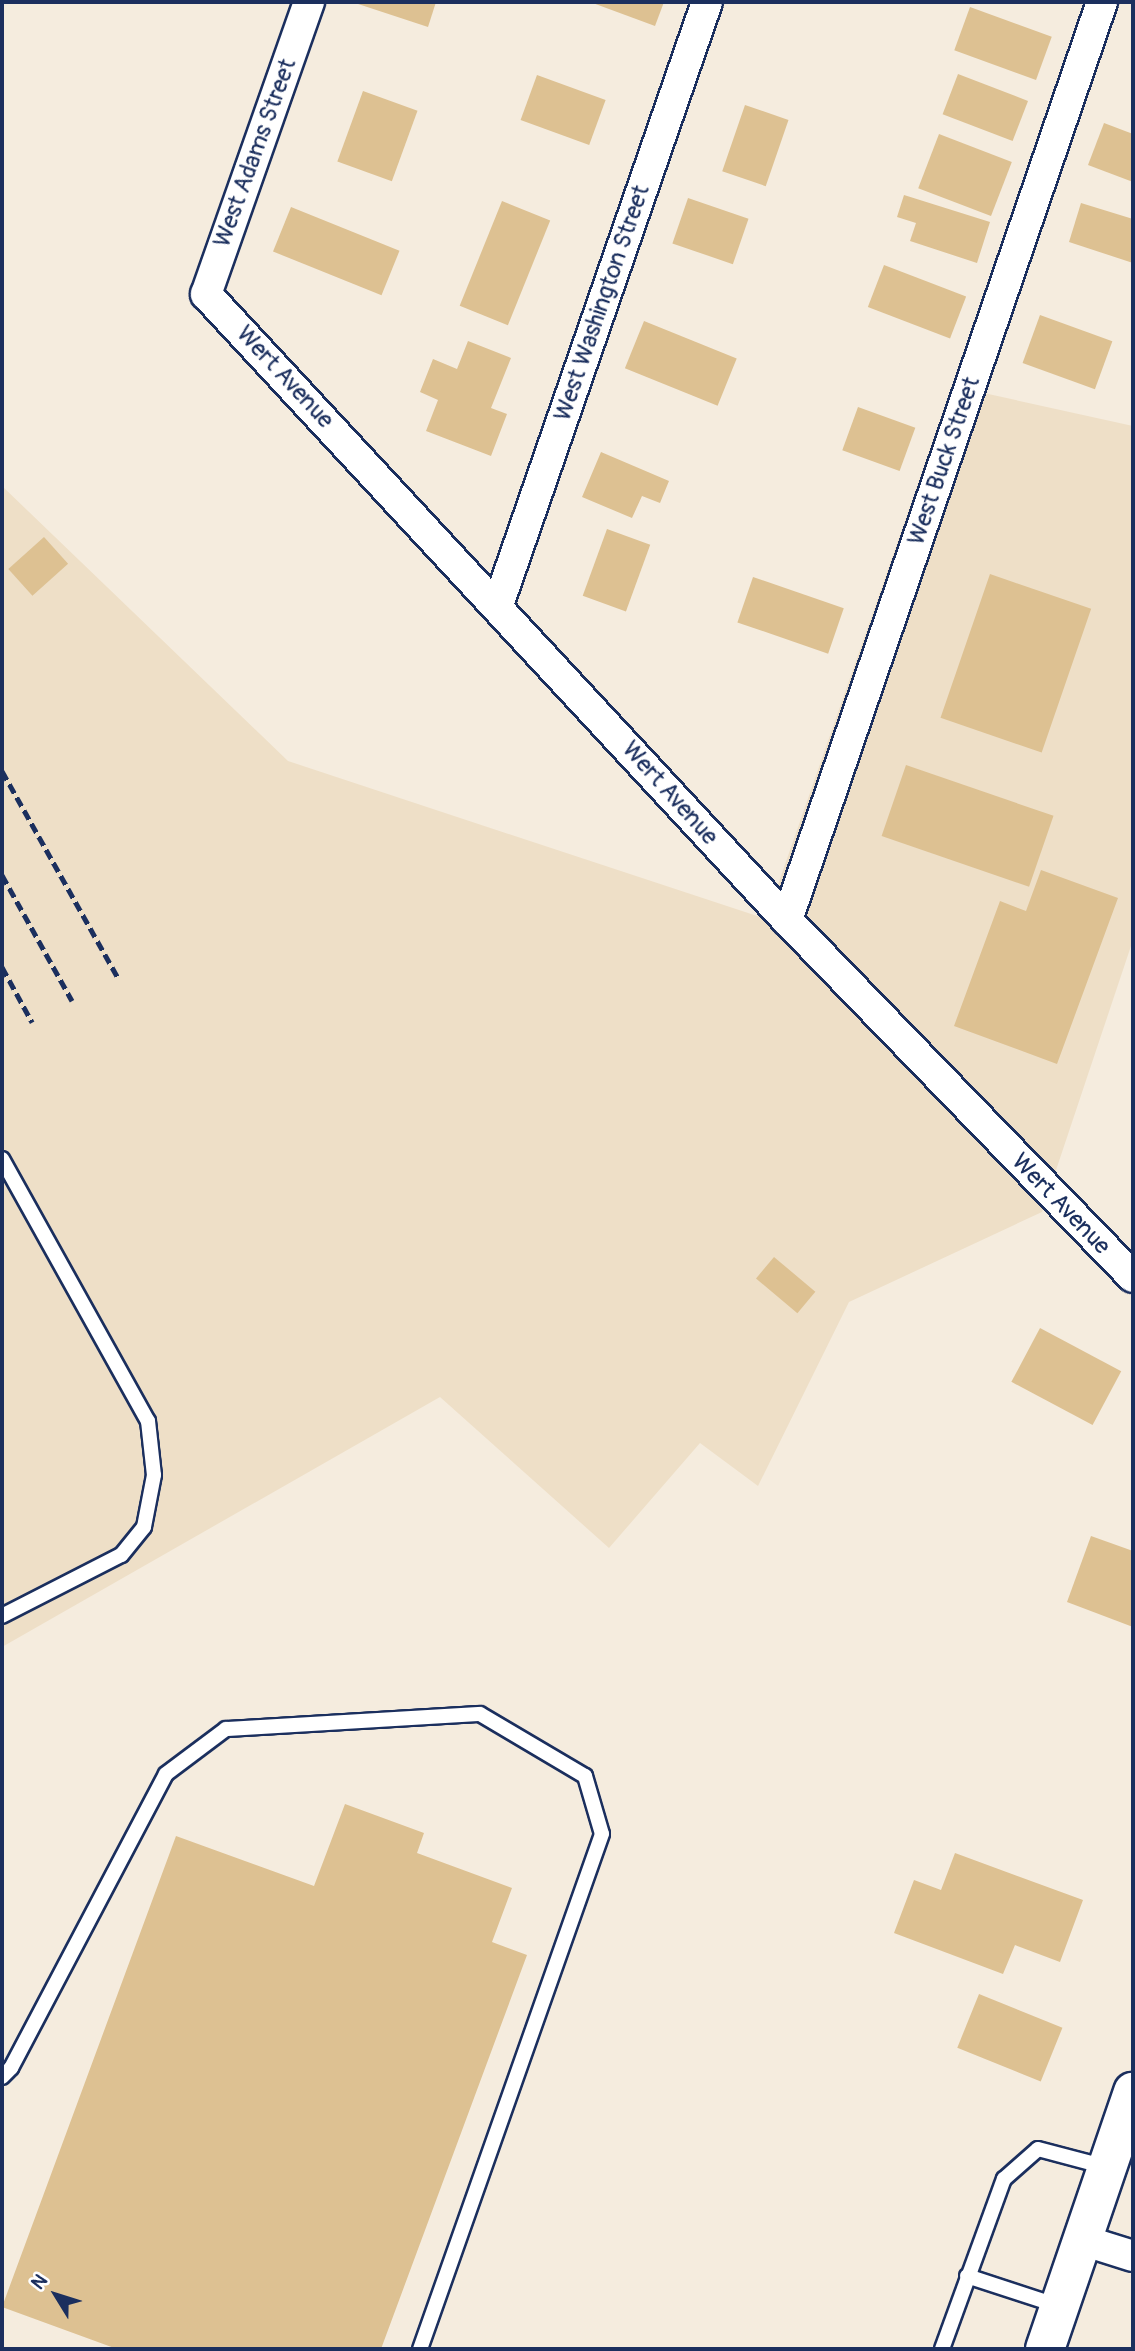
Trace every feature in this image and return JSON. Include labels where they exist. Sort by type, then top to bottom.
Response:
[{"type":"main road","points":[[1045,2349],[1133,2092]]},
{"type":"street","name":"West Adams Street","points":[[214,302],[205,294],[309,2]]},
{"type":"street","name":"West Washington Street","points":[[498,605],[707,2]]},
{"type":"street","name":"West Buck Street","points":[[787,920],[1102,2]]},
{"type":"street","name":"Wert Avenue","points":[[214,302],[498,605],[787,920],[1100,1248],[1133,1277]]},
{"type":"street","points":[[1082,2240],[1133,2256]]},
{"type":"lane","points":[[2,1159],[148,1421],[154,1475],[144,1527],[121,1555],[2,1616]]},
{"type":"lane","points":[[2,2077],[11,2068],[166,1774],[226,1729],[480,1714],[585,1776],[602,1834],[420,2349]]},
{"type":"lane","points":[[942,2349],[1004,2179],[1038,2149],[1107,2168]]},
{"type":"lane","points":[[967,2276],[1060,2306]]},
{"type":"shaded area","points":[[952,386],[1133,426],[1133,940],[1042,1212],[849,1302],[758,1486],[700,1443],[609,1548],[440,1397],[2,1647],[2,486],[288,761],[766,919]]},
{"type":"building","points":[[352,2],[436,2],[428,27]]},
{"type":"building","points":[[590,2],[664,2],[655,26]]},
{"type":"building","points":[[970,7],[1052,37],[1036,80],[954,50]]},
{"type":"building","points":[[958,74],[1028,101],[1013,141],[943,114]]},
{"type":"building","points":[[537,75],[606,100],[589,145],[521,120]]},
{"type":"building","points":[[363,91],[418,111],[392,181],[337,161]]},
{"type":"building","points":[[745,105],[788,120],[766,186],[722,171]]},
{"type":"building","points":[[1104,123],[1133,134],[1133,182],[1088,165]]},
{"type":"building","points":[[939,134],[1012,162],[991,216],[918,188]]},
{"type":"building","points":[[904,195],[990,222],[977,263],[910,241],[916,223],[897,217]]},
{"type":"building","points":[[688,198],[749,219],[733,264],[672,243]]},
{"type":"building","points":[[502,201],[550,220],[508,325],[460,306]]},
{"type":"building","points":[[1081,203],[1133,219],[1133,263],[1069,242]]},
{"type":"building","points":[[291,207],[399,251],[381,295],[273,252]]},
{"type":"building","points":[[884,265],[966,297],[950,339],[868,307]]},
{"type":"building","points":[[1040,315],[1112,341],[1095,389],[1023,363]]},
{"type":"building","points":[[644,321],[737,358],[718,406],[625,368]]},
{"type":"building","points":[[468,341],[511,358],[491,408],[507,414],[491,456],[426,431],[438,400],[420,392],[433,359],[457,369]]},
{"type":"building","points":[[858,407],[915,428],[900,471],[842,450]]},
{"type":"building","points":[[601,452],[669,481],[660,503],[642,496],[632,518],[582,497]]},
{"type":"building","points":[[607,529],[650,545],[626,611],[583,596]]},
{"type":"building","points":[[44,537],[68,564],[32,596],[8,569]]},
{"type":"building","points":[[990,574],[1091,609],[1042,753],[941,718]]},
{"type":"building","points":[[753,577],[844,608],[828,654],[737,622]]},
{"type":"building","points":[[906,765],[1054,816],[1029,887],[882,836]]},
{"type":"building","points":[[1041,870],[1118,898],[1057,1064],[954,1026],[1000,901],[1026,911]]},
{"type":"building","points":[[774,1257],[815,1292],[797,1313],[756,1278]]},
{"type":"building","points":[[1040,1328],[1121,1371],[1093,1425],[1011,1382]]},
{"type":"building","points":[[1091,1536],[1133,1551],[1133,1627],[1067,1602]]},
{"type":"building","points":[[345,1804],[424,1833],[417,1853],[512,1888],[492,1942],[527,1955],[381,2349],[117,2349],[2,2307],[176,1836],[314,1886]]},
{"type":"building","points":[[955,1853],[1083,1900],[1060,1962],[1015,1945],[1003,1974],[894,1933],[914,1880],[941,1890]]},
{"type":"building","points":[[979,1994],[1062,2028],[1041,2081],[957,2048]]},
{"type":"railway","points":[[2,771],[118,978]]},
{"type":"railway","points":[[2,875],[72,1001]]},
{"type":"railway","points":[[2,967],[32,1022]]}]
